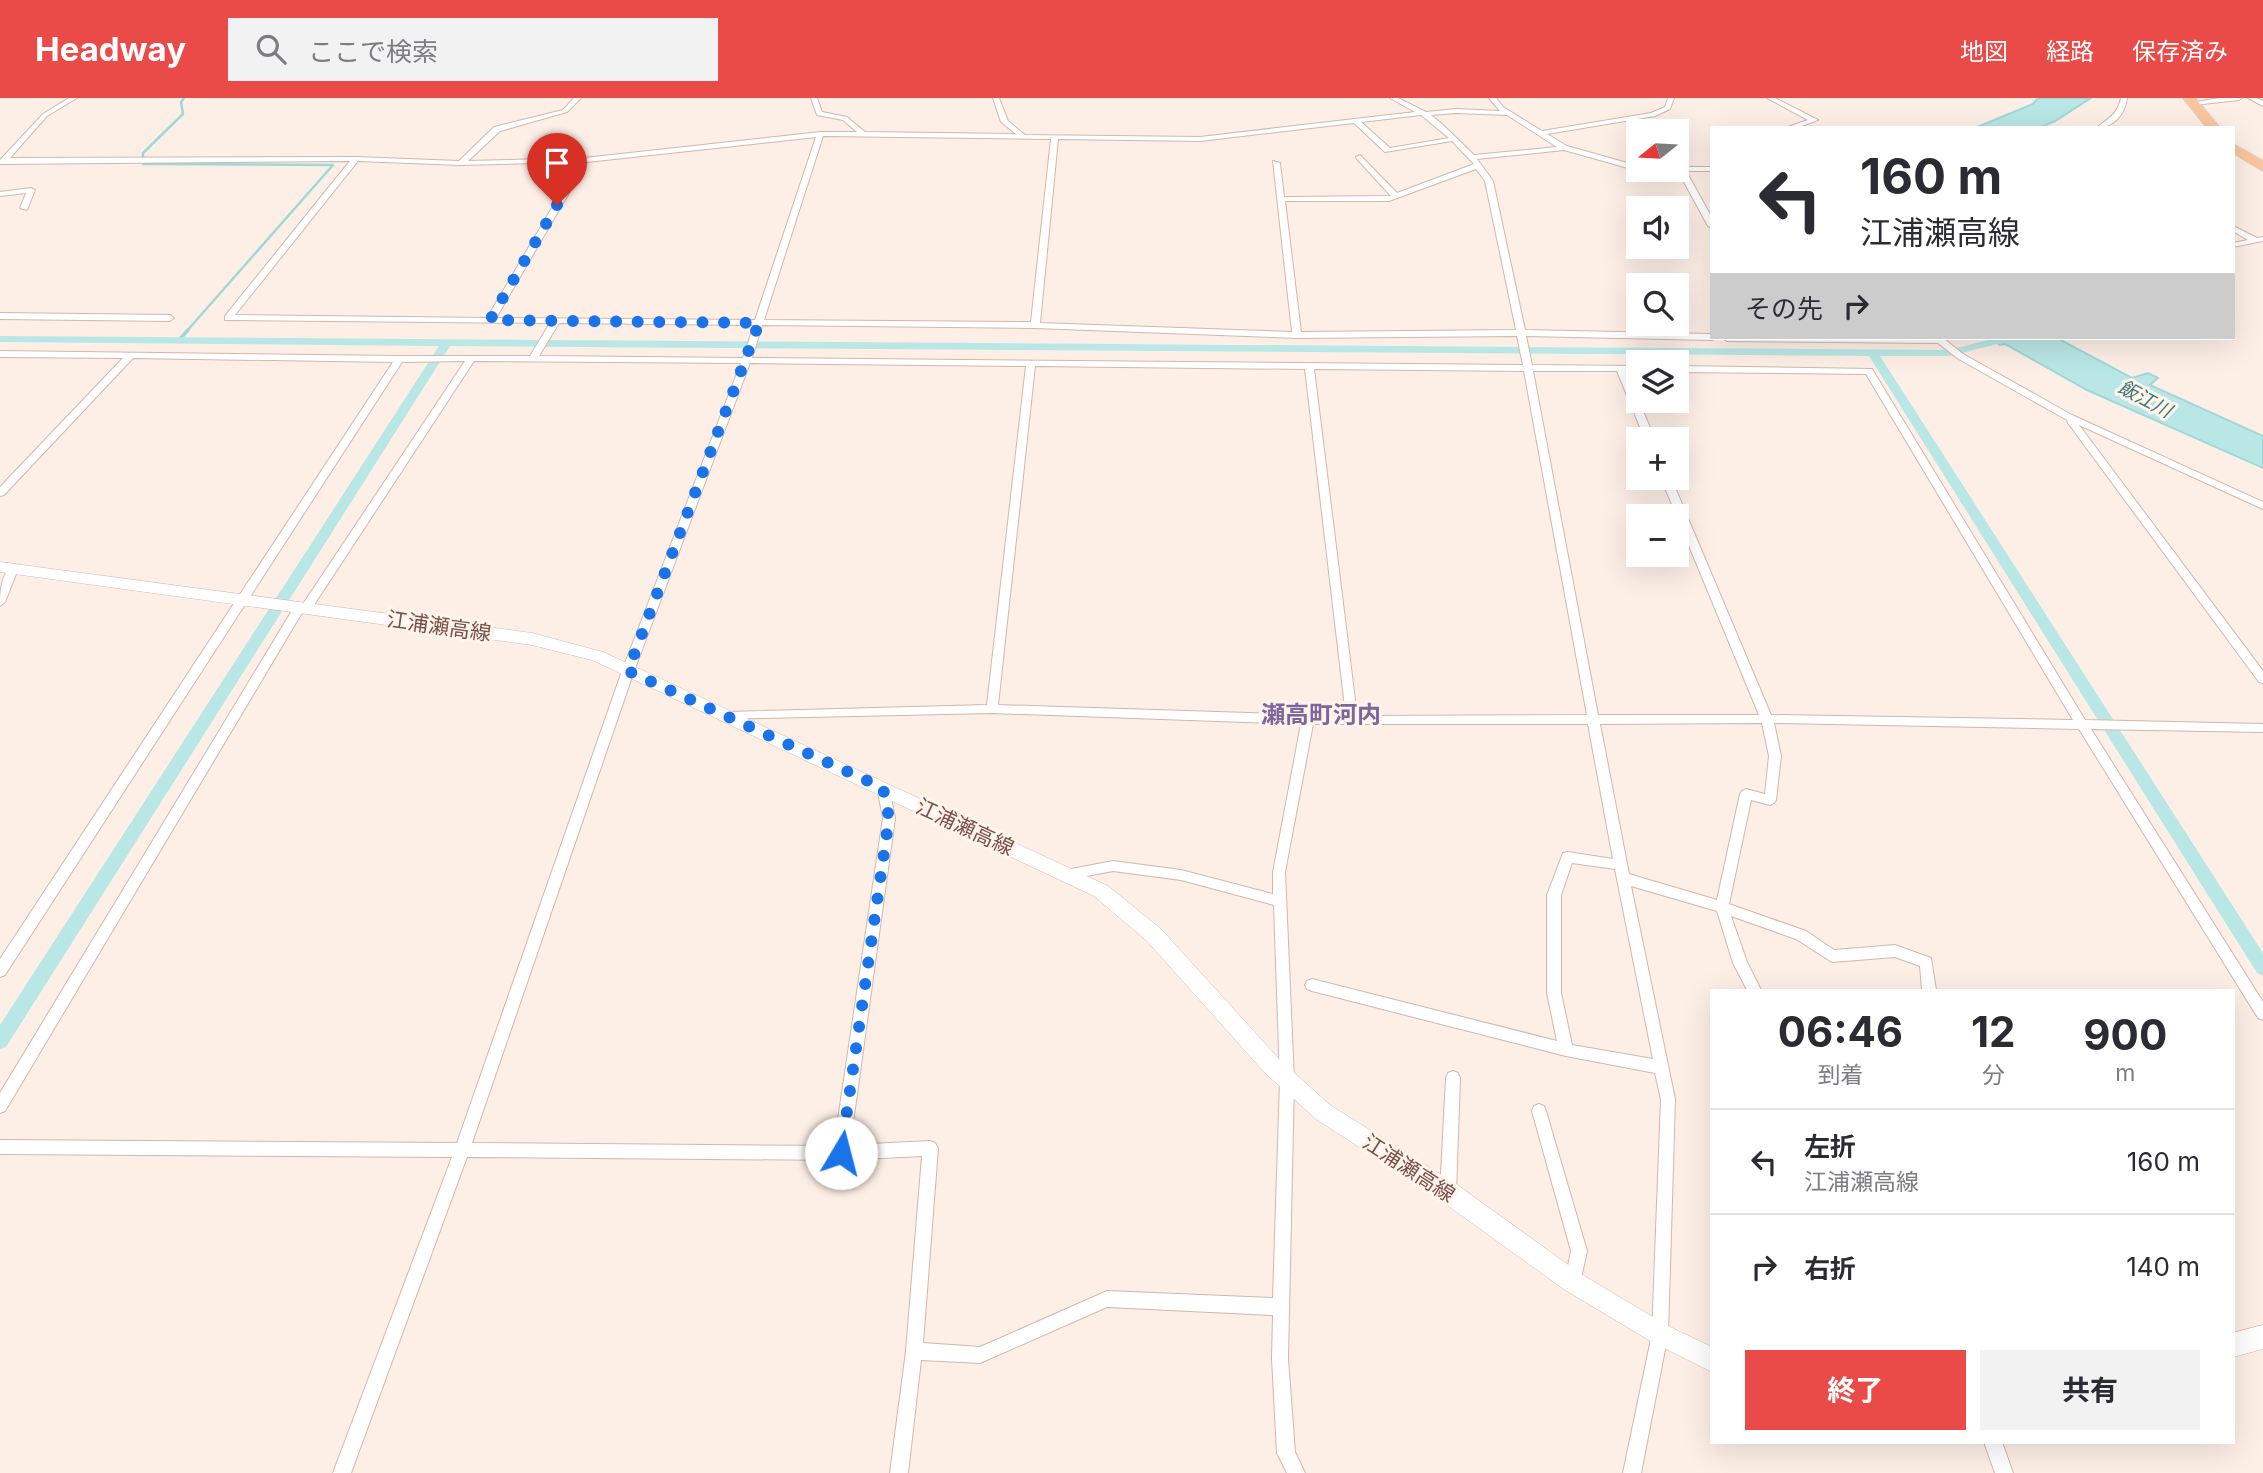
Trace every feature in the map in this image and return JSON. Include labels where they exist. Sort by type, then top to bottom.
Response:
[{"type":"main road","points":[[2191,101],[2212,126]]},
{"type":"main road","points":[[2235,149],[2263,167]]},
{"type":"main road","name":"江浦瀬高線","points":[[7,568],[532,639],[588,653],[883,788],[1101,891],[1154,935],[1287,1080],[1323,1112],[1448,1192],[1573,1282],[1660,1334],[1710,1359]]},
{"type":"main road","points":[[2235,1344],[2263,1337]]},
{"type":"street","points":[[2,161],[45,115],[74,98]]},
{"type":"street","points":[[461,163],[497,129],[565,111],[578,98]]},
{"type":"street","points":[[814,98],[818,114],[845,118],[863,134]]},
{"type":"street","points":[[996,98],[1005,122],[1022,136]]},
{"type":"street","points":[[1393,98],[1424,113],[1472,157],[1489,181],[1521,333],[1622,871],[1668,1099],[1660,1334],[1632,1473]]},
{"type":"street","points":[[1492,98],[1564,148],[1626,166]]},
{"type":"street","points":[[1543,133],[1653,115],[1668,108],[1671,98]]},
{"type":"street","points":[[1770,98],[1814,120],[1794,126]]},
{"type":"street","points":[[2102,126],[2118,115],[2123,107],[2123,98]]},
{"type":"street","points":[[2191,101],[2239,98]]},
{"type":"street","points":[[2250,98],[2263,104]]},
{"type":"street","points":[[2,161],[356,159],[461,163],[584,160],[820,134],[1200,139],[1424,113],[1510,113]]},
{"type":"street","points":[[1356,121],[1388,150],[1454,139]]},
{"type":"street","points":[[342,1473],[463,1151],[628,671],[759,324],[820,134]]},
{"type":"street","points":[[1035,325],[1055,137]]},
{"type":"street","points":[[1472,157],[1564,148]]},
{"type":"street","points":[[1360,157],[1395,197]]},
{"type":"street","points":[[356,159],[228,318],[554,323],[1035,325],[1297,335],[1521,333],[1710,337]]},
{"type":"street","points":[[490,320],[584,160]]},
{"type":"street","points":[[1276,163],[1297,335]]},
{"type":"street","points":[[1280,199],[1395,197],[1479,165]]},
{"type":"street","points":[[1689,169],[1710,169]]},
{"type":"street","points":[[1687,182],[1710,223]]},
{"type":"street","points":[[0,194],[31,190],[24,208]]},
{"type":"street","points":[[2235,229],[2259,239]]},
{"type":"street","points":[[2235,245],[2259,239]]},
{"type":"street","points":[[0,316],[170,318]]},
{"type":"street","points":[[533,358],[554,323]]},
{"type":"street","points":[[1940,340],[1960,356],[2069,417],[2263,506]]},
{"type":"street","points":[[0,354],[1626,369]]},
{"type":"street","points":[[0,493],[131,355]]},
{"type":"street","points":[[0,1106],[303,607],[471,358]]},
{"type":"street","points":[[0,971],[248,601],[399,359]]},
{"type":"street","points":[[992,709],[1031,364]]},
{"type":"street","points":[[1308,366],[1352,720]]},
{"type":"street","points":[[1620,369],[1645,427]]},
{"type":"street","points":[[1689,369],[1869,371],[2081,723],[2263,1014]]},
{"type":"street","points":[[2069,417],[2263,679]]},
{"type":"street","points":[[1671,490],[1767,719],[1775,756],[1770,800],[1746,794],[1722,907],[1740,962],[1754,989]]},
{"type":"street","points":[[0,602],[7,568]]},
{"type":"street","points":[[726,716],[992,709],[1308,720],[1767,719],[2263,728]]},
{"type":"street","points":[[1296,1473],[1286,1453],[1280,1359],[1287,1080],[1279,872],[1308,720]]},
{"type":"street","points":[[841,1153],[889,818],[883,788]]},
{"type":"street","points":[[1566,1050],[1554,993],[1554,895],[1568,857],[1622,871],[1801,935],[1832,956],[1895,951],[1926,962],[1929,989]]},
{"type":"street","points":[[1066,875],[1113,866],[1181,875],[1275,900],[1280,896]]},
{"type":"street","points":[[1311,985],[1566,1050],[1661,1067]]},
{"type":"street","points":[[1448,1192],[1453,1078]]},
{"type":"street","points":[[1539,1111],[1579,1251],[1573,1282]]},
{"type":"street","points":[[0,1147],[841,1153],[930,1149],[914,1351],[899,1473]]},
{"type":"street","points":[[914,1351],[980,1355],[1107,1299],[1282,1307]]},
{"type":"street","points":[[1994,1444],[2004,1473]]},
{"type":"water","points":[[2038,98],[2091,98],[2044,126],[1980,126],[2033,104]]},
{"type":"water","name":"飯江川","points":[[1992,340],[2061,340],[2132,378],[2148,373],[2158,378],[2150,385],[2263,436],[2263,468],[2087,390],[2005,344],[2000,345]]},
{"type":"waterway","points":[[184,98],[181,102],[183,114],[143,153],[143,164],[333,165],[186,332]]},
{"type":"waterway","points":[[179,340],[188,330]]},
{"type":"waterway","points":[[0,339],[447,342]]},
{"type":"waterway","points":[[1872,352],[1949,353],[2001,340]]},
{"type":"waterway","points":[[0,1041],[447,342]]},
{"type":"waterway","points":[[447,342],[1872,352]]},
{"type":"waterway","points":[[1872,352],[2263,968]]},
{"type":"district","name":"瀬高町河内","points":[[1321,714]]},
{"type":"route","points":[[557,205],[490,320],[759,323],[628,671],[883,788],[889,818],[841,1153]]}]
